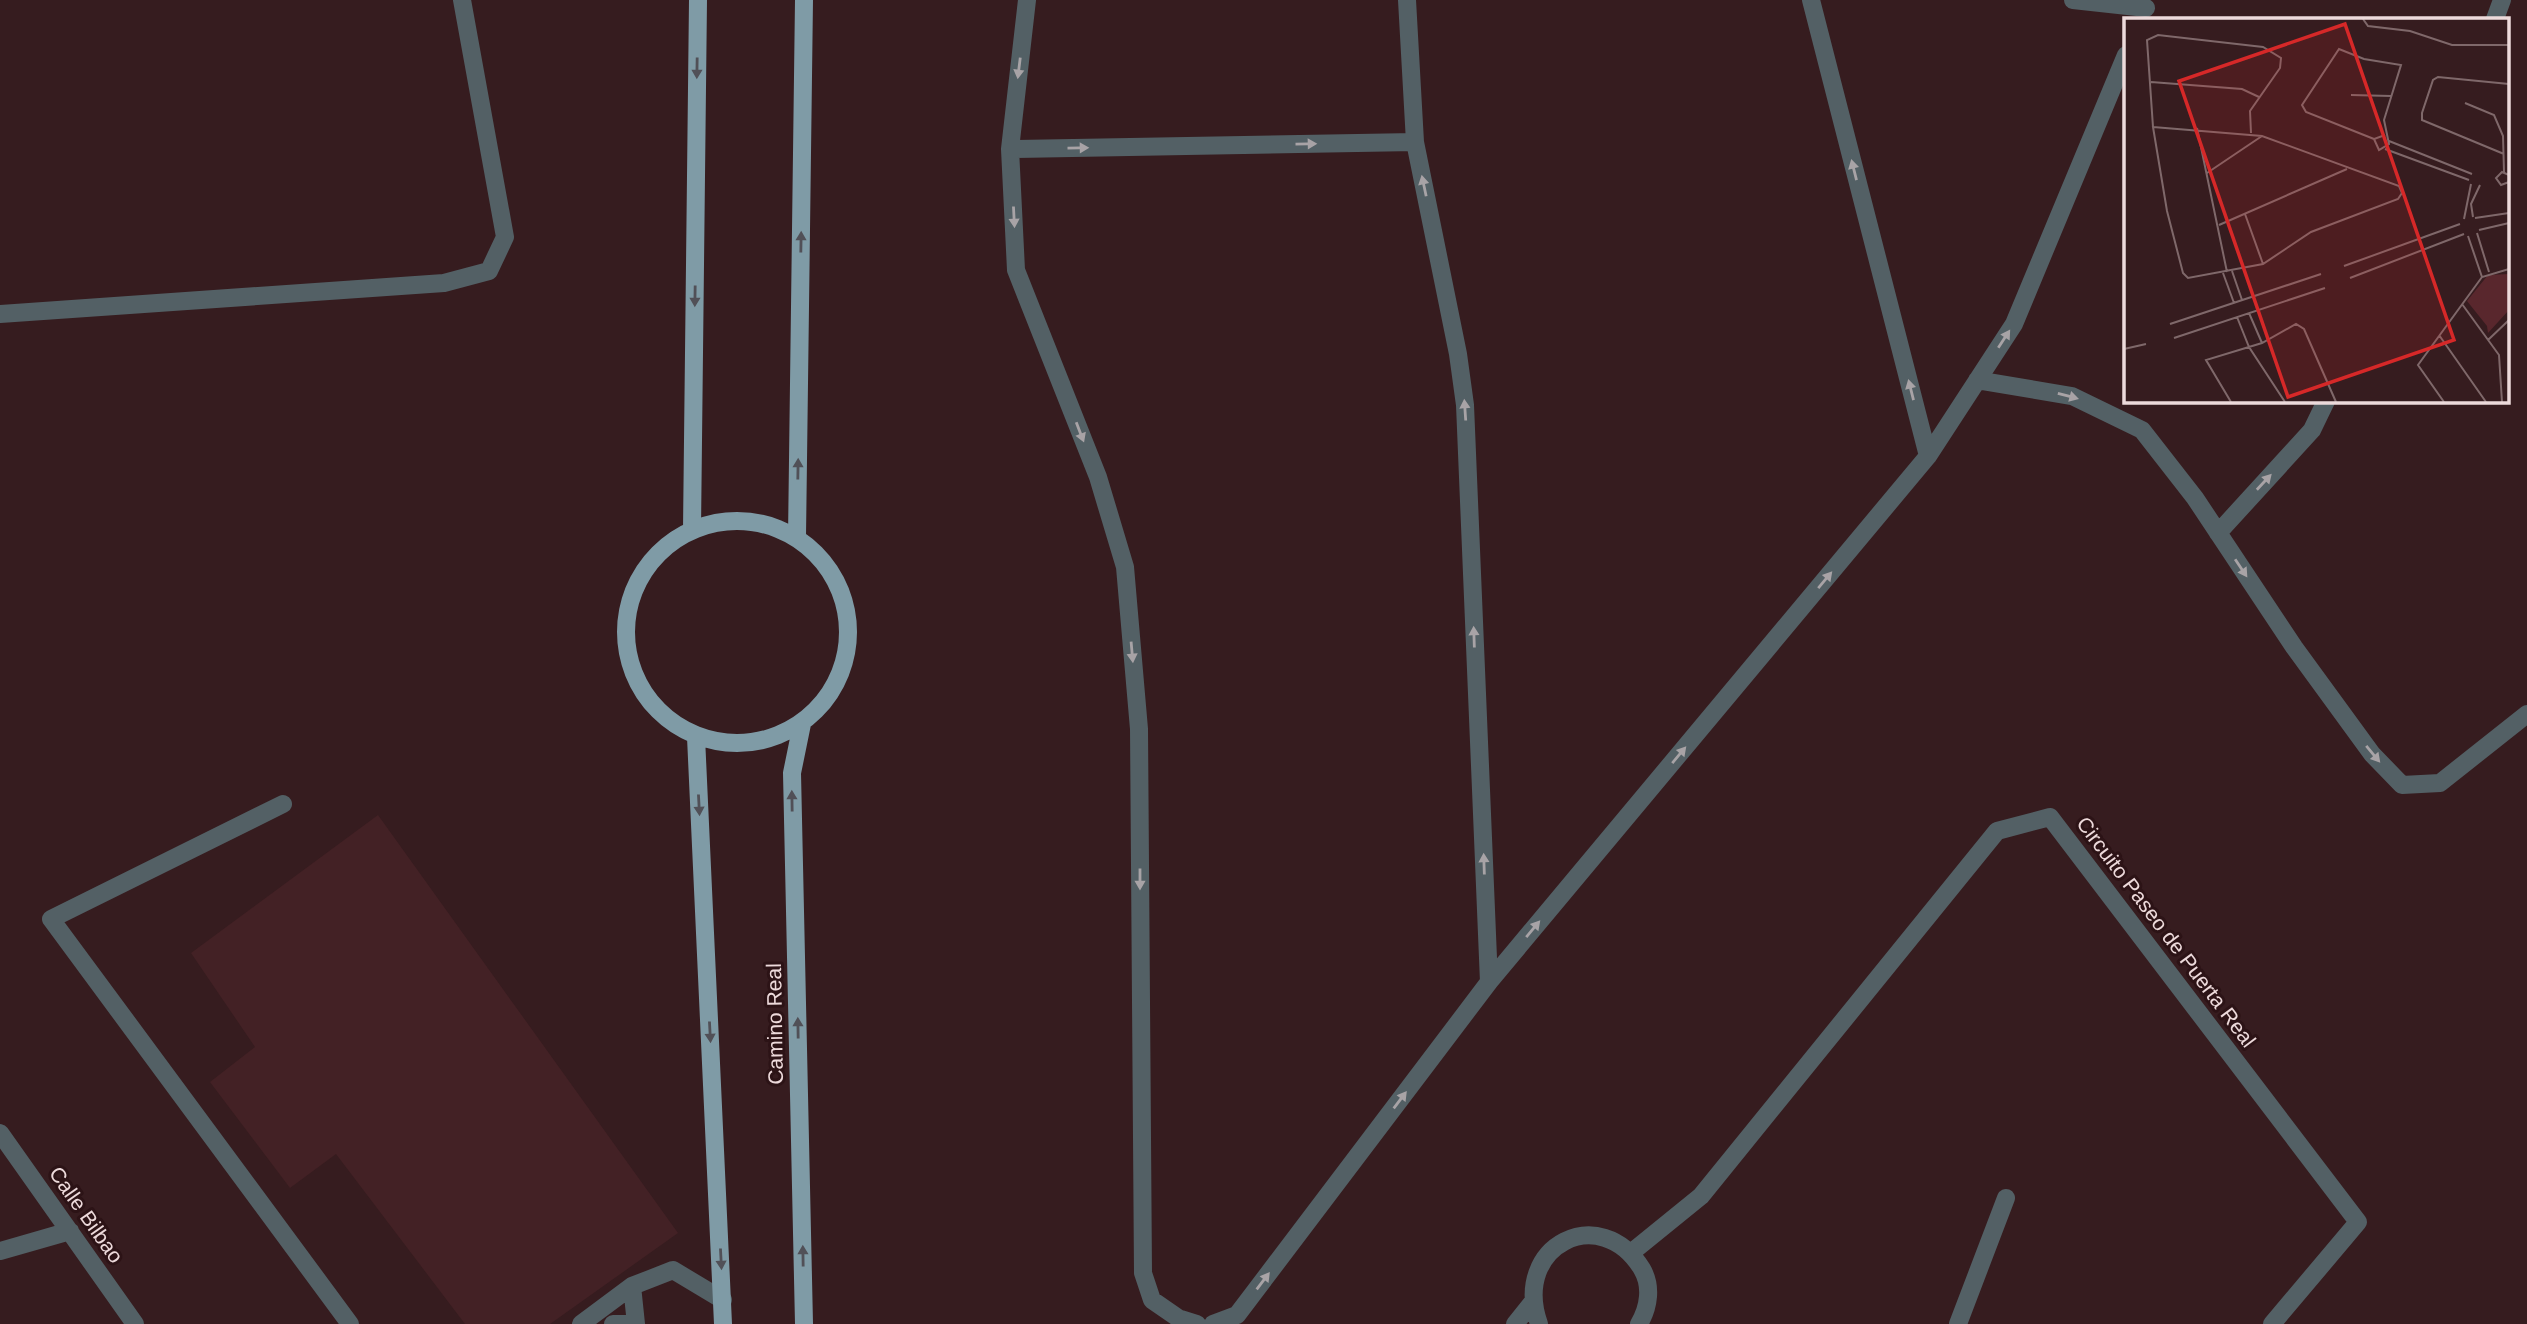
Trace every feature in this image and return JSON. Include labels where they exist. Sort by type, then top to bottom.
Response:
[{"type":"main road","points":[[692,529],[698,0]]},
{"type":"main road","points":[[797,537],[803,0]]},
{"type":"main road","points":[[728,520],[764,523],[797,537],[824,561],[842,593],[849,629],[844,665],[828,698],[802,724],[769,740],[732,744],[696,737],[664,717],[640,688],[627,653],[627,615],[639,580],[661,550],[692,529],[728,520]]},
{"type":"main road","name":"Camino Real","points":[[802,724],[792,773],[804,1324]]},
{"type":"main road","points":[[696,737],[723,1324]]},
{"type":"street","points":[[0,314],[444,283],[489,271],[505,237],[462,0]]},
{"type":"street","points":[[1027,0],[1010,149],[1016,270],[1098,477],[1125,567],[1139,729],[1143,1273],[1152,1300],[1178,1318],[1197,1324]]},
{"type":"street","points":[[1407,0],[1415,142],[1458,355],[1465,405],[1489,982]]},
{"type":"street","points":[[1811,0],[1928,456]]},
{"type":"street","points":[[2073,0],[2146,9]]},
{"type":"street","points":[[2495,18],[2502,0]]},
{"type":"street","points":[[1213,1324],[1237,1315],[1489,982],[1928,456],[2014,324],[2124,60]]},
{"type":"street","points":[[1010,149],[1415,142]]},
{"type":"street","points":[[1977,380],[2073,396],[2142,430],[2218,533],[2325,690],[2372,754],[2402,785],[2440,783],[2527,714]]},
{"type":"street","points":[[2218,533],[2312,430],[2326,402]]},
{"type":"street","points":[[283,804],[51,919],[350,1324]]},
{"type":"street","name":"Circuito Paseo de Puerta Real","points":[[1632,1252],[1702,1196],[1997,831],[2050,817],[2358,1223],[2272,1324]]},
{"type":"street","name":"Calle Bilbao","points":[[0,1133],[135,1324]]},
{"type":"street","points":[[1958,1324],[2006,1198]]},
{"type":"street","points":[[0,1251],[70,1231]]},
{"type":"street","points":[[1539,1324],[1531,1304],[1533,1279],[1544,1257],[1563,1241],[1587,1235],[1611,1239],[1632,1252],[1647,1278],[1648,1308],[1639,1324]]},
{"type":"street","points":[[581,1324],[632,1286],[673,1270],[723,1300]]},
{"type":"street","points":[[612,1324],[635,1324],[632,1286]]},
{"type":"street","points":[[1515,1324],[1531,1304]]},
{"type":"shaded area","points":[[378,815],[678,1233],[550,1324],[465,1324],[336,1154],[290,1188],[210,1082],[255,1047],[191,953]]}]
